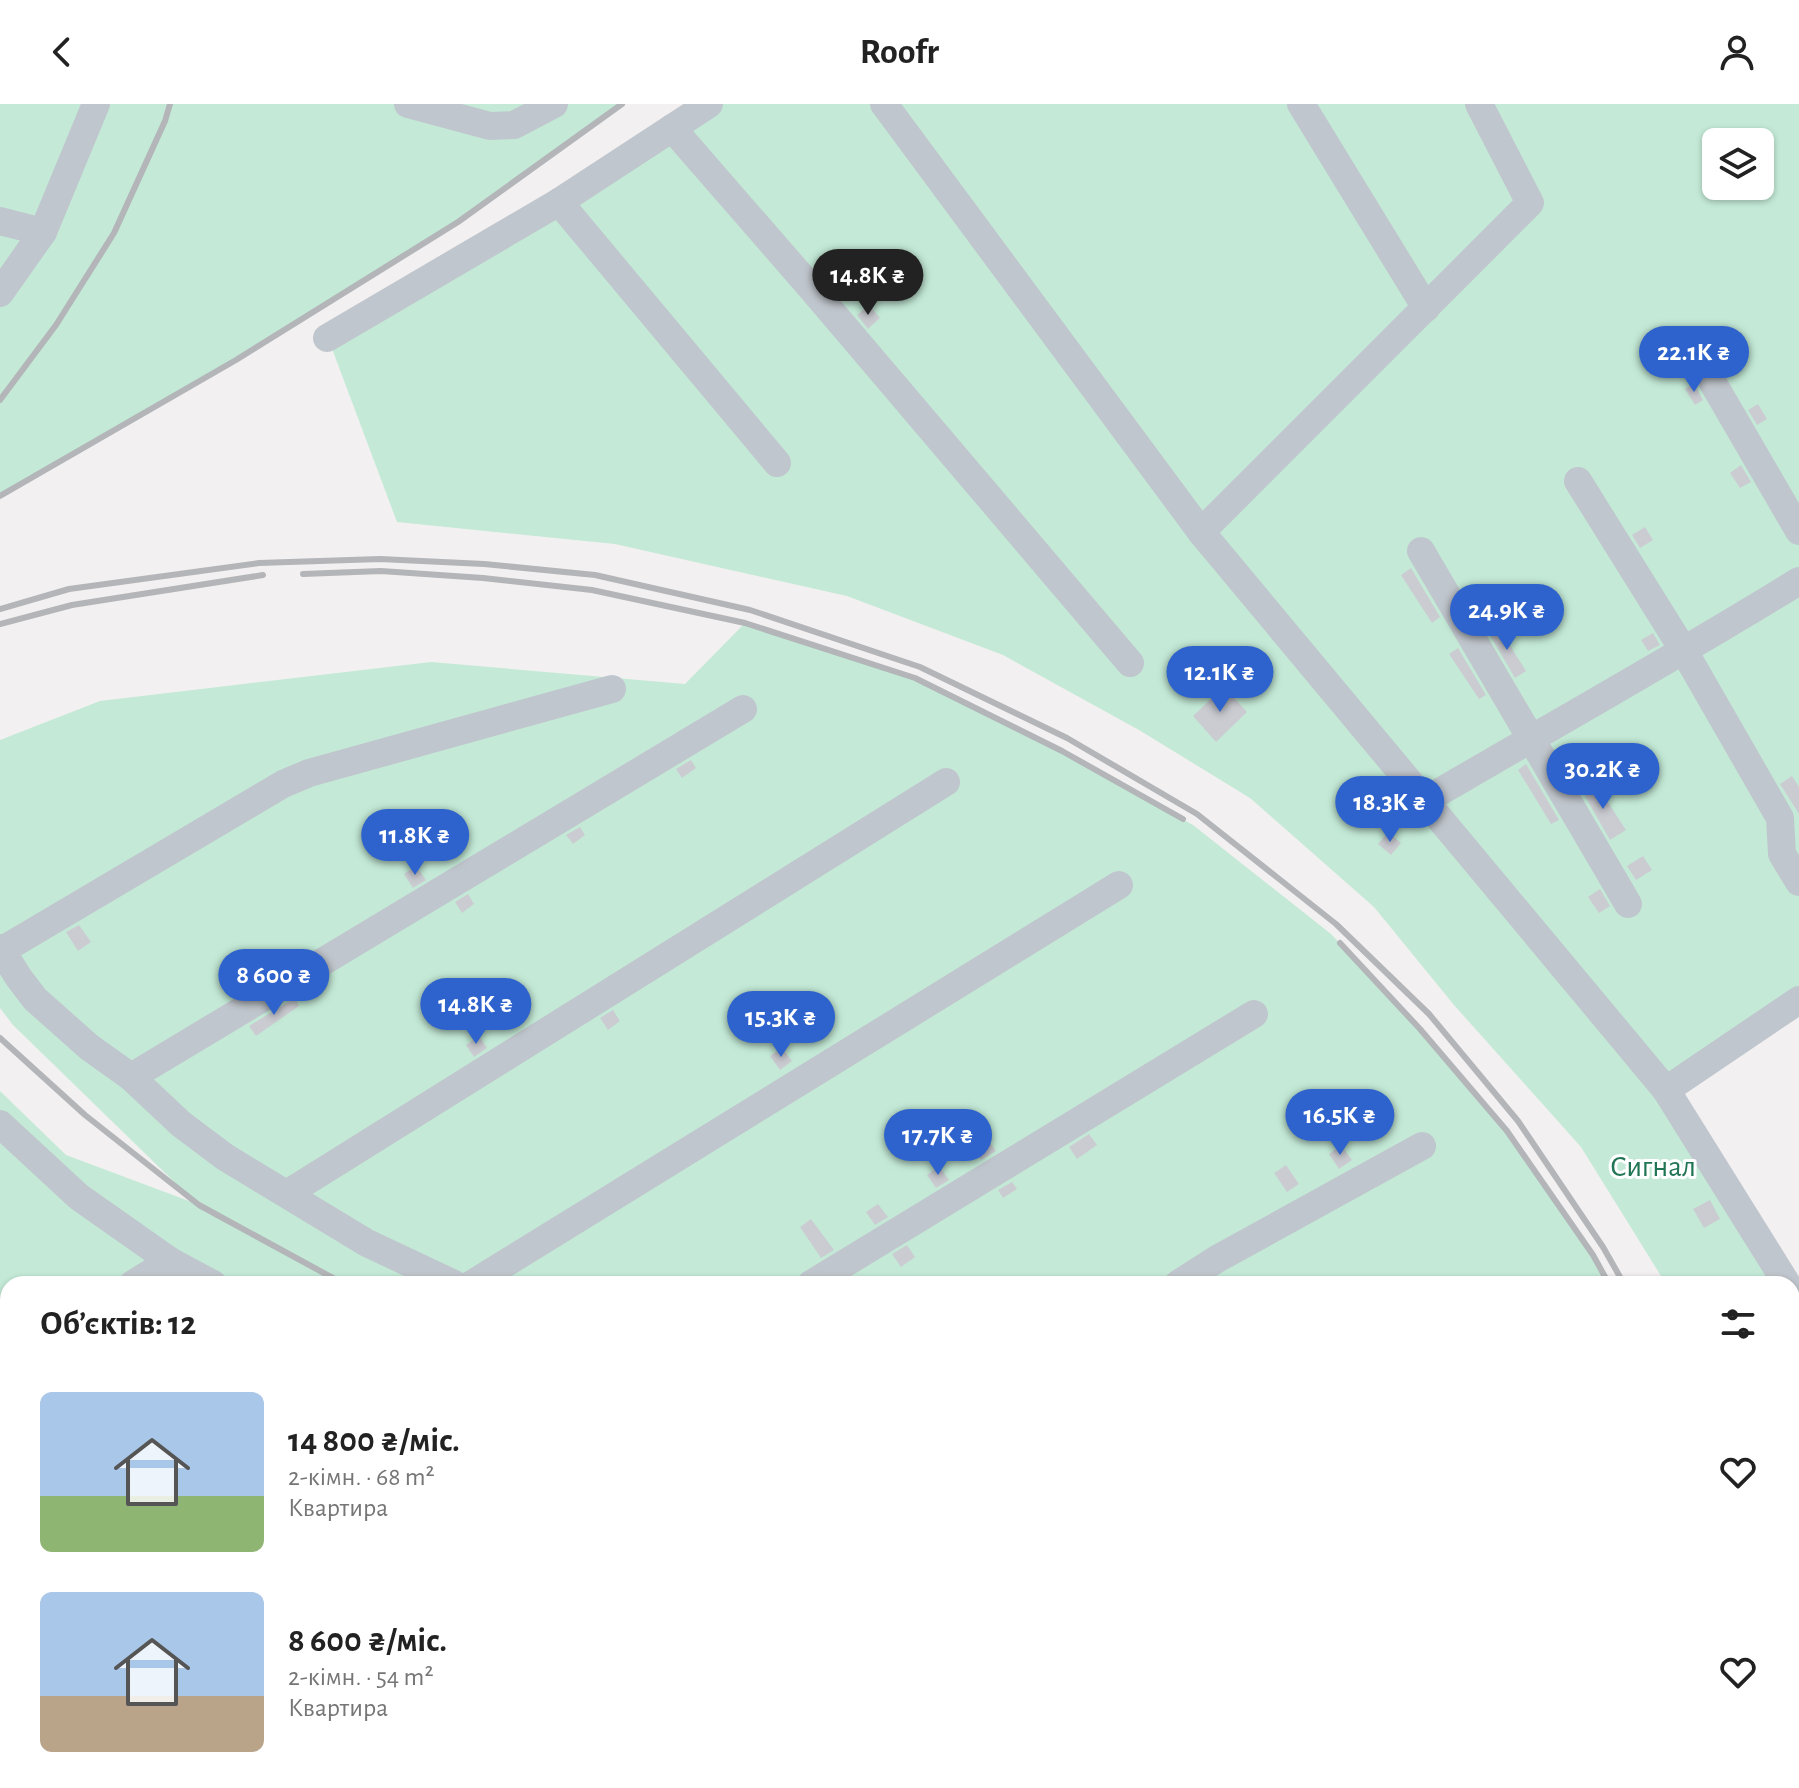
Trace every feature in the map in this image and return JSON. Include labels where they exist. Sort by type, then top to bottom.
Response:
[{"type":"street","points":[[0,293],[43,232],[96,104]]},
{"type":"street","points":[[408,104],[490,126],[514,125],[554,104]]},
{"type":"street","points":[[327,338],[559,202],[709,104]]},
{"type":"street","points":[[884,104],[1201,532],[1666,1090],[1782,1276]]},
{"type":"street","points":[[1301,104],[1426,308]]},
{"type":"street","points":[[1201,532],[1530,203],[1479,104]]},
{"type":"street","points":[[672,128],[1130,663]]},
{"type":"street","points":[[559,202],[777,463]]},
{"type":"street","points":[[0,221],[43,232]]},
{"type":"street","points":[[1713,383],[1799,531]]},
{"type":"street","points":[[1578,481],[1684,651],[1780,818],[1782,854],[1799,882]]},
{"type":"street","points":[[1421,551],[1628,904]]},
{"type":"street","points":[[1426,800],[1799,581]]},
{"type":"street","points":[[437,1276],[367,1243],[225,1157],[181,1124],[131,1077],[89,1047],[35,999],[1,949],[283,784],[309,773],[612,689]]},
{"type":"street","points":[[131,1077],[743,709]]},
{"type":"street","points":[[288,1193],[946,782]]},
{"type":"street","points":[[485,1276],[1119,885]]},
{"type":"street","points":[[1666,1090],[1799,1000]]},
{"type":"street","points":[[824,1276],[1254,1014]]},
{"type":"street","points":[[5,1137],[79,1197],[170,1261],[198,1276]]},
{"type":"street","points":[[1190,1276],[1422,1146]]},
{"type":"street","points":[[146,1276],[170,1261]]},
{"type":"green space","points":[[0,104],[622,104],[458,222],[236,360],[0,496]]},
{"type":"green space","name":"Сигнал","points":[[709,104],[1799,104],[1799,1000],[1666,1090],[1782,1276],[1661,1276],[1581,1147],[1454,1005],[1374,907],[1250,798],[1139,730],[1003,655],[847,596],[615,544],[397,522],[328,338]]},
{"type":"green space","points":[[745,623],[915,679],[1062,751],[1193,825],[1331,934],[1420,1029],[1507,1131],[1605,1276],[0,1276],[0,1091],[66,1155],[197,1204],[13,1025],[0,1008],[0,740],[100,701],[431,662],[685,684]]},
{"type":"building","points":[[869,305],[880,318],[868,329],[857,315]]},
{"type":"building","points":[[1696,382],[1703,400],[1695,405],[1685,389]]},
{"type":"building","points":[[1758,404],[1767,419],[1757,425],[1748,410]]},
{"type":"building","points":[[1741,465],[1751,482],[1740,488],[1730,473]]},
{"type":"building","points":[[1645,527],[1653,540],[1640,548],[1632,535]]},
{"type":"building","points":[[1411,568],[1440,617],[1432,623],[1401,575]]},
{"type":"building","points":[[1497,625],[1526,671],[1515,678],[1487,630]]},
{"type":"building","points":[[1653,633],[1660,645],[1648,651],[1641,640]]},
{"type":"building","points":[[1458,648],[1486,695],[1479,699],[1449,654]]},
{"type":"building","points":[[1224,687],[1247,712],[1216,742],[1193,716]]},
{"type":"building","points":[[691,760],[696,768],[682,778],[676,769]]},
{"type":"building","points":[[1526,764],[1559,820],[1551,824],[1518,770]]},
{"type":"building","points":[[1792,776],[1799,787],[1799,814],[1780,784]]},
{"type":"building","points":[[1368,780],[1381,792],[1368,807],[1355,795]]},
{"type":"building","points":[[1594,781],[1626,830],[1610,840],[1581,789]]},
{"type":"building","points":[[580,827],[585,835],[573,844],[566,835]]},
{"type":"building","points":[[1388,832],[1401,843],[1391,855],[1378,844]]},
{"type":"building","points":[[1643,856],[1652,870],[1636,880],[1627,866]]},
{"type":"building","points":[[416,866],[426,880],[413,888],[404,874]]},
{"type":"building","points":[[1600,889],[1610,906],[1599,913],[1588,897]]},
{"type":"building","points":[[468,894],[474,904],[462,913],[455,902]]},
{"type":"building","points":[[79,925],[91,942],[78,951],[66,932]]},
{"type":"building","points":[[295,998],[299,1006],[256,1036],[249,1026]]},
{"type":"building","points":[[613,1010],[620,1021],[608,1030],[600,1018]]},
{"type":"building","points":[[479,1036],[487,1048],[474,1057],[466,1045]]},
{"type":"building","points":[[782,1048],[792,1061],[780,1070],[770,1056]]},
{"type":"building","points":[[1089,1134],[1097,1145],[1077,1159],[1069,1147]]},
{"type":"building","points":[[986,1137],[996,1151],[981,1160],[971,1147]]},
{"type":"building","points":[[1341,1145],[1352,1160],[1339,1169],[1329,1154]]},
{"type":"building","points":[[1286,1165],[1299,1184],[1287,1192],[1274,1173]]},
{"type":"building","points":[[939,1166],[949,1180],[936,1188],[927,1175]]},
{"type":"building","points":[[1012,1182],[1017,1189],[1003,1198],[998,1190]]},
{"type":"building","points":[[1710,1200],[1720,1219],[1704,1228],[1693,1209]]},
{"type":"building","points":[[878,1204],[888,1217],[875,1225],[866,1212]]},
{"type":"building","points":[[811,1219],[834,1250],[821,1258],[800,1227]]},
{"type":"building","points":[[907,1245],[915,1257],[901,1267],[892,1254]]},
{"type":"railway","points":[[0,400],[56,325],[114,233],[170,104]]},
{"type":"railway","points":[[0,496],[236,360],[458,222],[622,104]]},
{"type":"railway","points":[[0,609],[69,589],[259,563],[380,559],[484,564],[595,575],[750,610],[920,667],[1067,738],[1197,814],[1336,924],[1429,1014],[1518,1121],[1619,1276]]},
{"type":"railway","points":[[303,574],[381,571],[592,590],[745,623],[915,678],[1062,751],[1183,819]]},
{"type":"railway","points":[[0,624],[72,605],[263,575]]},
{"type":"railway","points":[[1340,943],[1420,1029],[1507,1131],[1605,1276]]},
{"type":"railway","points":[[0,1038],[85,1115],[199,1205],[329,1276]]}]
